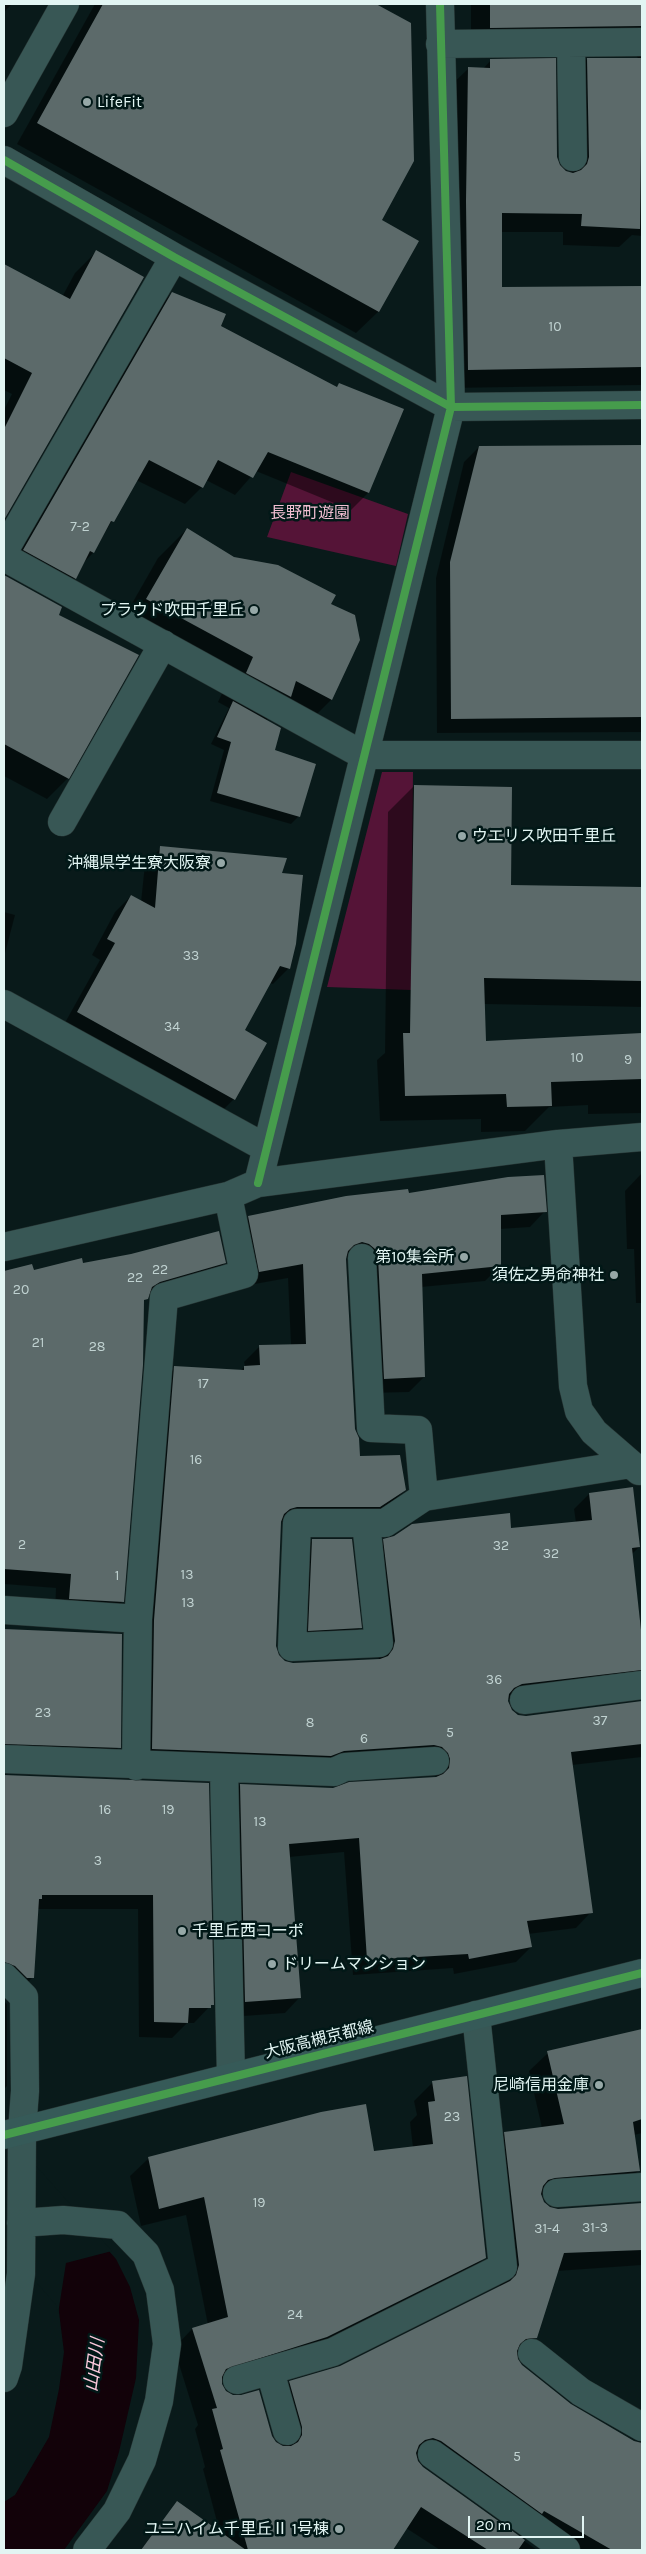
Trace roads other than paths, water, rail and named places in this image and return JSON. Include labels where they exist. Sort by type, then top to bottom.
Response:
[{"type":"main road","name":"大阪高槻京都線","points":[[19,2131],[642,1973]]},
{"type":"street","points":[[4,113],[65,4]]},
{"type":"street","points":[[258,1183],[451,407],[440,4]]},
{"type":"street","points":[[440,44],[642,42]]},
{"type":"street","points":[[572,43],[573,157]]},
{"type":"street","points":[[4,160],[174,257],[451,407],[642,405]]},
{"type":"street","points":[[4,551],[174,257]]},
{"type":"street","points":[[4,557],[363,755],[642,755]]},
{"type":"street","points":[[62,822],[162,644]]},
{"type":"street","points":[[4,1004],[266,1148]]},
{"type":"street","points":[[4,1247],[228,1196],[258,1183],[558,1144],[642,1137]]},
{"type":"street","points":[[558,1144],[573,1386],[579,1410],[594,1432],[637,1469]]},
{"type":"street","points":[[136,1766],[138,1619],[164,1297],[244,1274],[228,1196]]},
{"type":"street","points":[[362,1258],[371,1428],[418,1430],[424,1497]]},
{"type":"street","points":[[366,1523],[379,1643],[292,1647],[297,1523],[385,1522],[424,1497],[637,1469]]},
{"type":"street","points":[[4,1610],[138,1619]]},
{"type":"street","points":[[524,1700],[642,1686]]},
{"type":"street","points":[[4,1759],[136,1766],[334,1772],[345,1767],[435,1761]]},
{"type":"street","points":[[224,1769],[231,2077]]},
{"type":"street","points":[[4,1976],[24,1997],[25,2091],[19,2131],[21,2274],[8,2366],[4,2378]]},
{"type":"street","points":[[237,2380],[333,2352],[502,2267],[476,2015]]},
{"type":"street","points":[[557,2193],[642,2187]]},
{"type":"street","points":[[21,2223],[63,2220],[92,2221],[118,2225],[146,2254],[160,2290],[167,2344],[160,2401],[142,2460],[117,2511],[88,2550]]},
{"type":"street","points":[[532,2353],[581,2392],[642,2427]]},
{"type":"street","points":[[270,2371],[287,2431]]},
{"type":"street","points":[[432,2454],[566,2550]]},
{"type":"water","name":"山田川","points":[[4,2133],[116,2259],[130,2287],[139,2320],[136,2378],[119,2452],[107,2491],[64,2550],[4,2550],[4,2502],[15,2495],[49,2437],[59,2389],[64,2352],[58,2304]]},
{"type":"place","name":"LifeFit","points":[[87,102]]},
{"type":"place","name":"プラウド吹田千里丘","points":[[254,610]]},
{"type":"place","name":"ウエリス吹田千里丘","points":[[462,836]]},
{"type":"place","name":"沖縄県学生寮大阪寮","points":[[221,863]]},
{"type":"place","name":"第10集会所","points":[[464,1257]]},
{"type":"place","name":"須佐之男命神社","points":[[614,1275]]},
{"type":"place","name":"千里丘西コーポ","points":[[182,1931]]},
{"type":"place","name":"ドリームマンション","points":[[272,1964]]},
{"type":"place","name":"尼崎信用金庫","points":[[599,2085]]},
{"type":"place","name":"ユニハイム千里丘Ⅱ 1号棟","points":[[339,2529]]},
{"type":"park label","name":"長野町遊園","points":[[310,513]]}]
